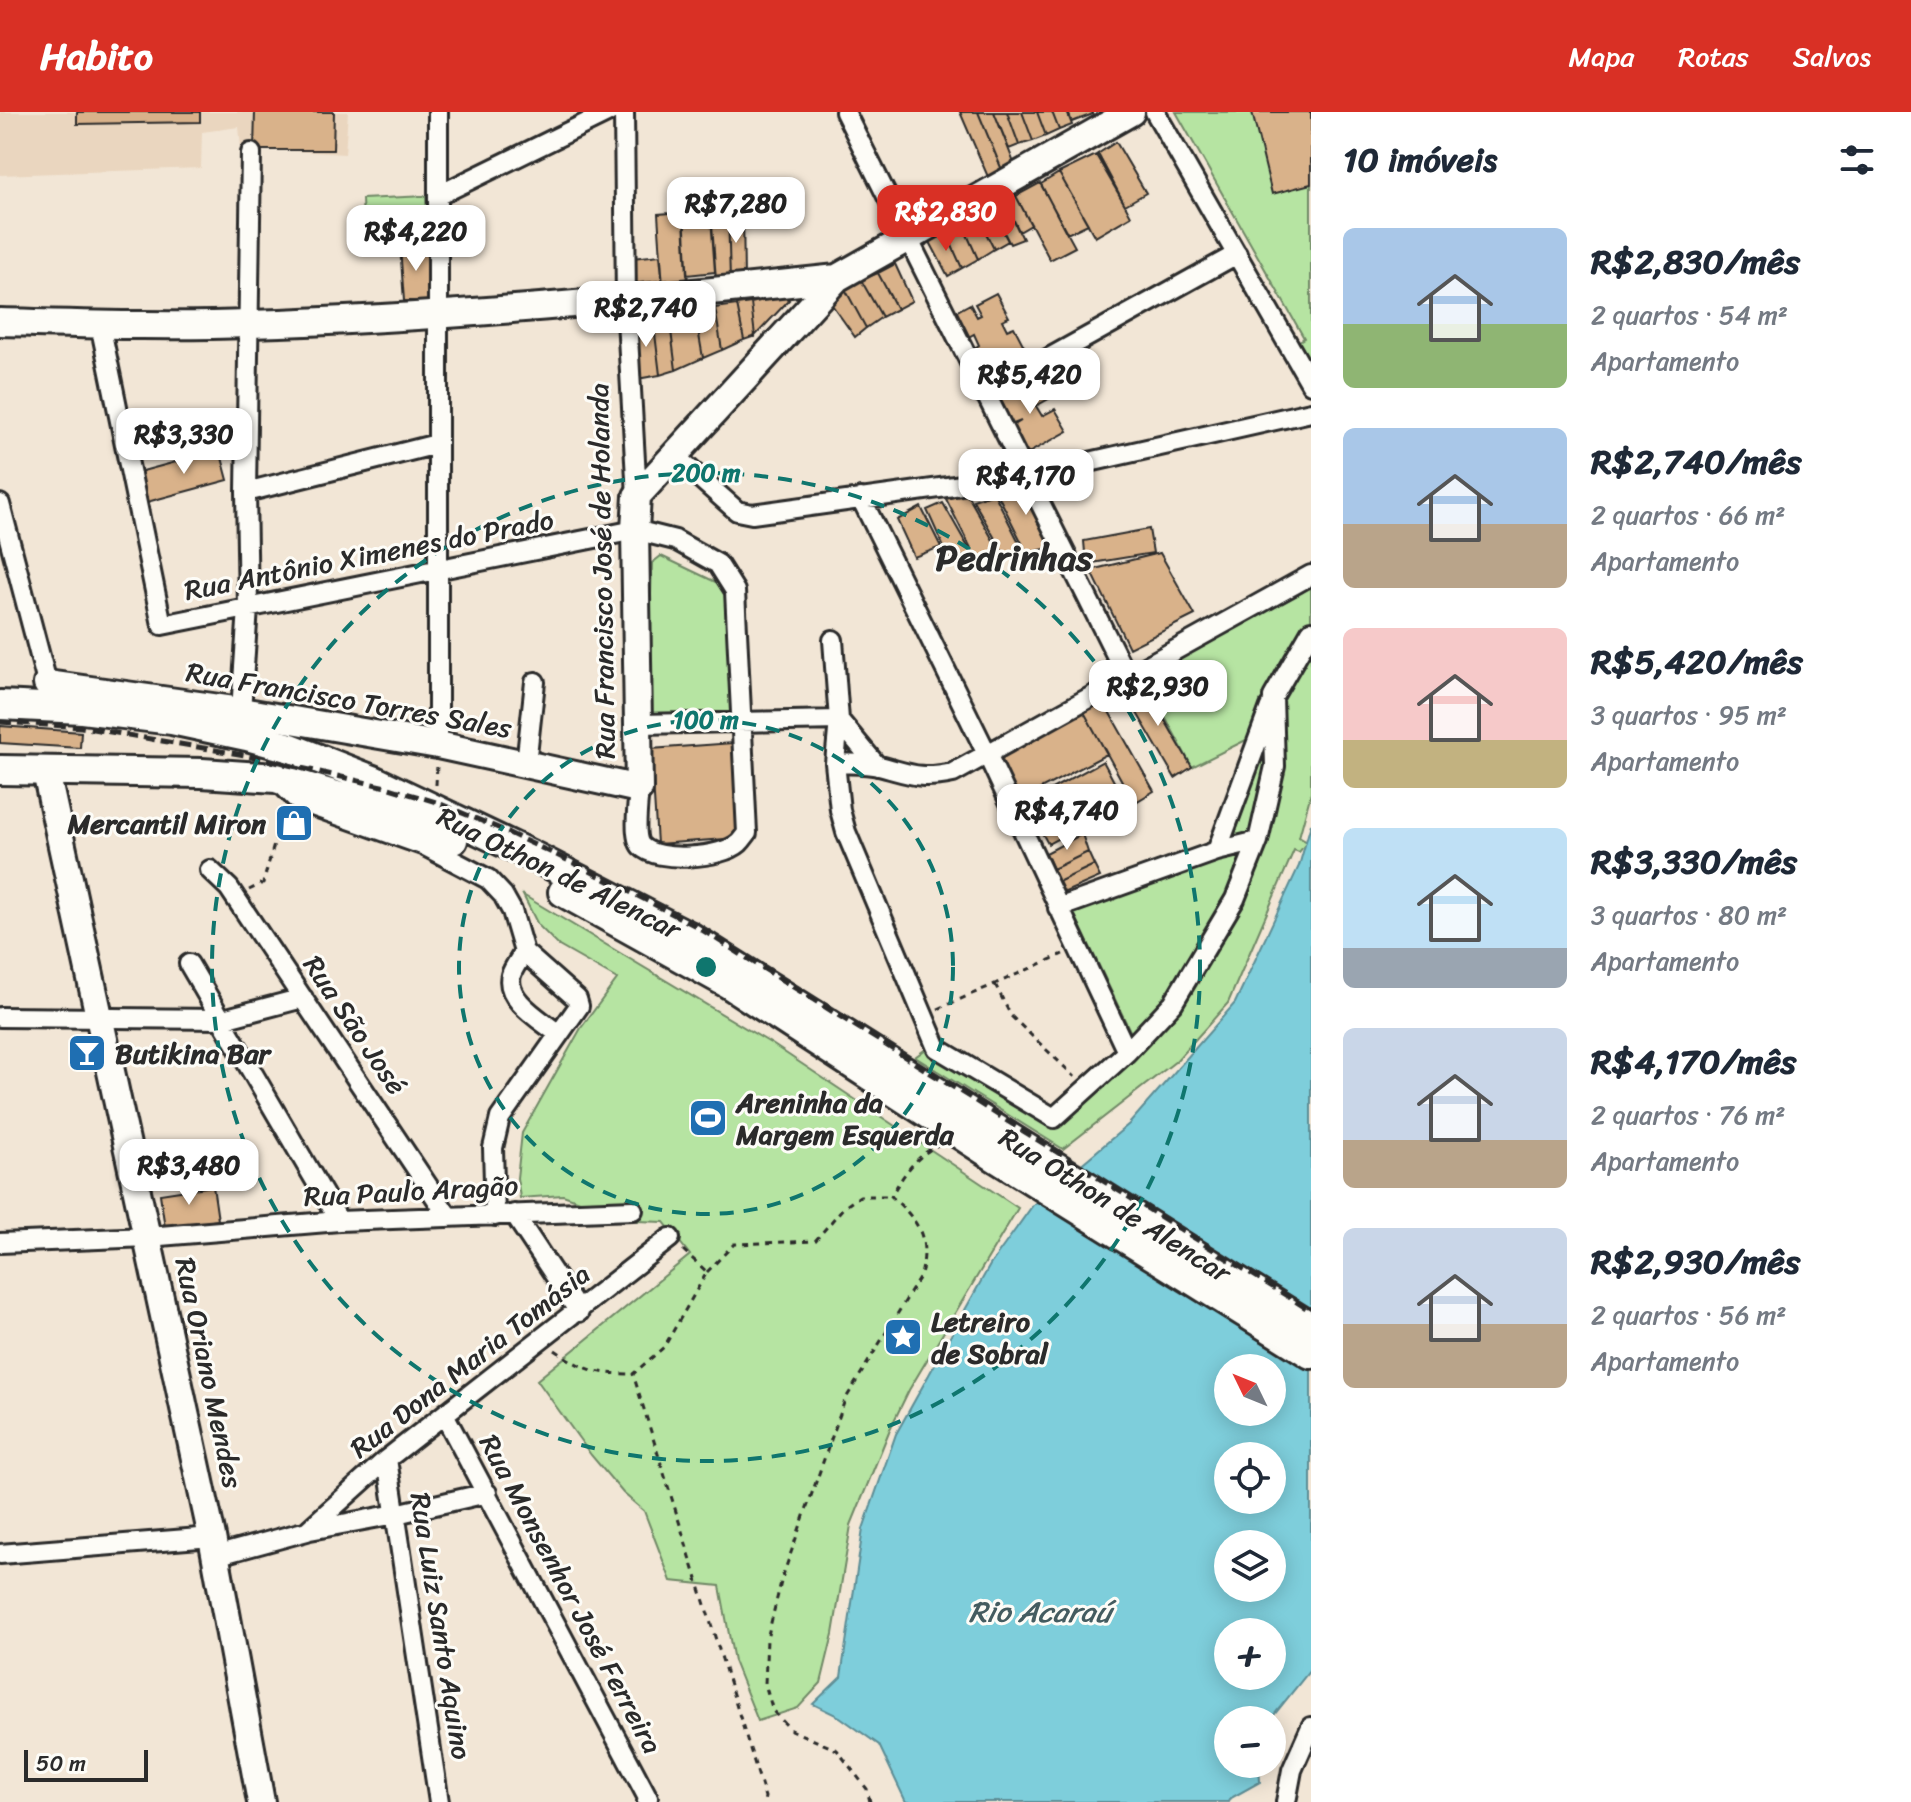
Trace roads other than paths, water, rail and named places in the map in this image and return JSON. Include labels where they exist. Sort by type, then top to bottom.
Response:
[{"type":"main road","name":"Rua Othon de Alencar","points":[[0,705],[50,696],[172,720],[244,723],[562,871],[687,935],[826,1021],[1002,1148],[1311,1354]]},
{"type":"main road","name":"Rua Othon de Alencar","points":[[0,770],[202,773],[283,786],[363,804],[436,832],[514,867],[621,922],[768,1008],[954,1130],[1002,1148],[1311,1327]]},
{"type":"street","points":[[438,112],[438,745]]},
{"type":"street","points":[[439,195],[609,112]]},
{"type":"street","name":"Rua Francisco José de Holanda","points":[[624,112],[626,301],[637,496],[639,789]]},
{"type":"street","points":[[845,112],[1126,675]]},
{"type":"street","points":[[637,496],[837,278],[1102,119],[1131,112]]},
{"type":"street","points":[[1155,112],[1311,384]]},
{"type":"street","points":[[244,723],[248,608],[246,492],[251,153]]},
{"type":"street","points":[[984,394],[1237,254]]},
{"type":"street","points":[[0,322],[248,324],[439,314],[626,301],[837,278]]},
{"type":"street","name":"Rua Antônio Ximenes do Prado","points":[[100,324],[162,625],[635,530]]},
{"type":"street","points":[[675,456],[737,511],[752,514],[1027,476],[1311,412]]},
{"type":"street","points":[[246,492],[437,444]]},
{"type":"street","points":[[861,498],[987,754],[1127,1052]]},
{"type":"street","points":[[0,504],[50,696]]},
{"type":"street","points":[[635,530],[675,540],[718,564],[735,591],[747,833],[738,844],[727,849],[684,857],[652,852],[641,846],[637,838],[639,789]]},
{"type":"street","points":[[835,763],[877,766],[908,775],[931,777],[953,773],[1311,575]]},
{"type":"street","points":[[1217,851],[1273,697],[1311,631]]},
{"type":"street","points":[[833,640],[839,720],[835,763],[840,810],[846,832],[937,1048],[1054,1118],[1127,1052],[1173,1003],[1235,899],[1258,841],[1275,766],[1273,697]]},
{"type":"street","points":[[526,764],[535,682]]},
{"type":"street","points":[[839,720],[877,766]]},
{"type":"street","points":[[640,724],[839,720]]},
{"type":"street","name":"Rua Francisco Torres Sales","points":[[244,723],[438,745],[639,789]]},
{"type":"street","name":"Rua Oriano Mendes","points":[[46,772],[213,1547],[261,1802]]},
{"type":"street","points":[[283,786],[298,801],[425,846],[488,879],[512,911],[524,952],[573,993],[579,1006],[500,1118],[493,1148],[505,1215],[579,1312]]},
{"type":"street","points":[[1058,908],[1217,851],[1258,841]]},
{"type":"street","name":"Rua São José","points":[[210,870],[235,897],[448,1216]]},
{"type":"street","points":[[524,952],[511,975],[515,998],[558,1034]]},
{"type":"street","points":[[189,964],[339,1221]]},
{"type":"street","points":[[0,1017],[223,1019],[303,998]]},
{"type":"street","name":"Rua Paulo Aragão","points":[[0,1243],[148,1237],[339,1221],[633,1210]]},
{"type":"street","name":"Rua Dona Maria Tomásia","points":[[307,1531],[387,1459],[670,1238]]},
{"type":"street","name":"Rua Monsenhor José Ferreira","points":[[445,1416],[648,1800]]},
{"type":"street","name":"Rua Luiz Santo Aquino","points":[[387,1459],[439,1802]]},
{"type":"street","name":"Rua Dona Maria Tomásia","points":[[0,1554],[213,1547],[396,1514],[487,1493]]},
{"type":"street","points":[[1286,1802],[1292,1770],[1311,1727]]},
{"type":"water","name":"Rio Acaraú","points":[[1311,824],[1311,1669],[1281,1706],[1214,1706],[1214,1778],[1260,1778],[1260,1782],[1229,1802],[906,1802],[879,1745],[840,1717],[813,1704],[841,1677],[863,1529],[896,1434],[990,1265],[1033,1205],[1129,1124],[1235,1003],[1299,866]]},
{"type":"railway","points":[[0,722],[81,727],[244,755],[386,787],[436,802],[496,827],[694,925],[1311,1311]]},
{"type":"place","name":"Mercantil Miron","points":[[294,823]]},
{"type":"place","name":"Butikina Bar","points":[[87,1053]]},
{"type":"place","name":"Areninha da Margem Esquerda","points":[[708,1118]]},
{"type":"place","name":"Letreiro de Sobral","points":[[903,1337]]},
{"type":"district","name":"Pedrinhas","points":[[1014,558]]}]
